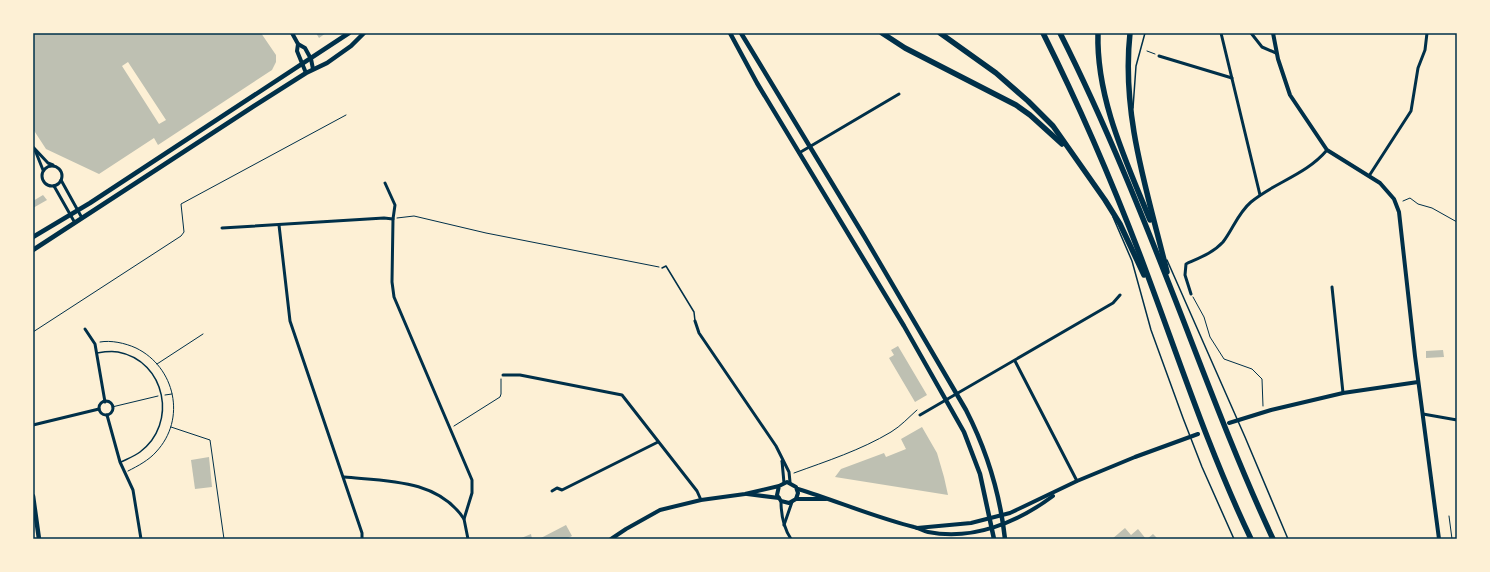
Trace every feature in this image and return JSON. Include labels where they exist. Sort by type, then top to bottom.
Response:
[{"type":"highway","points":[[882,33],[905,48],[1016,105],[1048,130],[1075,157]]},
{"type":"highway","points":[[940,33],[996,73],[1028,101],[1053,126],[1120,224],[1156,297]]},
{"type":"highway","points":[[1043,33],[1107,172],[1156,297],[1197,414],[1251,539]]},
{"type":"highway","points":[[1060,33],[1121,168],[1172,290],[1234,454],[1272,539]]},
{"type":"highway","points":[[1098,33],[1097,48],[1104,90],[1112,118],[1125,160],[1161,246]]},
{"type":"highway","points":[[1130,33],[1128,93],[1133,128],[1144,190],[1161,246],[1172,290]]},
{"type":"main road","points":[[33,237],[79,210],[349,33]]},
{"type":"main road","points":[[33,250],[306,73],[344,51],[364,33]]},
{"type":"main road","points":[[730,33],[757,83],[947,400],[964,432],[980,474],[994,539]]},
{"type":"main road","points":[[741,33],[958,394],[985,451],[1005,539]]},
{"type":"main road","points":[[33,496],[39,539]]},
{"type":"street","points":[[292,33],[298,44],[298,51],[306,73]]},
{"type":"street","points":[[1221,33],[1260,195]]},
{"type":"street","points":[[1251,33],[1262,47],[1276,53]]},
{"type":"street","points":[[1273,33],[1276,53],[1290,95],[1327,150],[1380,183],[1394,199],[1399,212],[1418,382],[1439,539]]},
{"type":"street","points":[[1369,176],[1411,111],[1418,68],[1425,50],[1427,33]]},
{"type":"street","points":[[298,44],[305,48],[311,59],[313,69]]},
{"type":"street","points":[[1159,56],[1232,78]]},
{"type":"street","points":[[799,153],[899,94]]},
{"type":"street","points":[[33,147],[43,170],[43,182],[54,186],[62,180]]},
{"type":"street","points":[[33,147],[53,166],[61,170],[62,180],[82,218]]},
{"type":"street","points":[[1191,294],[1185,275],[1186,264],[1204,256],[1219,245],[1242,212],[1260,195],[1304,172],[1327,150]]},
{"type":"street","points":[[43,170],[47,167],[53,166]]},
{"type":"street","points":[[385,183],[395,205],[393,219],[392,282],[394,297],[473,486],[464,519],[468,539]]},
{"type":"street","points":[[54,186],[75,223]]},
{"type":"street","points":[[222,228],[384,218],[393,219]]},
{"type":"street","points":[[279,225],[290,321],[344,477],[362,533],[362,539]]},
{"type":"street","points":[[1332,287],[1343,393]]},
{"type":"street","points":[[920,415],[1113,303],[1120,295]]},
{"type":"street","points":[[696,321],[699,333],[776,446],[789,472],[790,482],[798,490],[830,499],[887,520],[927,532],[945,534],[992,528],[1012,522],[1041,505],[1059,491]]},
{"type":"street","points":[[85,329],[95,344],[105,402]]},
{"type":"street","points":[[1015,361],[1077,481]]},
{"type":"street","points":[[502,375],[520,374],[622,395],[697,492],[701,500]]},
{"type":"street","points":[[1229,423],[1271,410],[1343,393],[1418,382]]},
{"type":"street","points":[[105,402],[110,403],[112,406],[112,411],[107,415]]},
{"type":"street","points":[[99,409],[101,404],[105,402]]},
{"type":"street","points":[[99,409],[103,414],[107,415],[120,462],[133,490],[141,539]]},
{"type":"street","points":[[33,425],[99,409]]},
{"type":"street","points":[[1423,414],[1457,420]]},
{"type":"street","points":[[917,528],[990,519],[1013,512],[1077,481],[1157,448],[1198,434]]},
{"type":"street","points":[[552,490],[557,488],[562,490],[658,442]]},
{"type":"street","points":[[782,459],[784,483]]},
{"type":"street","points":[[344,477],[400,483],[421,487],[436,494],[449,503],[464,519]]},
{"type":"street","points":[[611,539],[644,518],[660,510],[701,500],[745,494],[790,482]]},
{"type":"street","points":[[779,486],[777,492],[780,500],[781,514],[784,525],[791,539]]},
{"type":"street","points":[[784,525],[798,490]]},
{"type":"street","points":[[745,494],[794,501],[830,499]]},
{"type":"lane","points":[[1133,128],[1136,66],[1145,33]]},
{"type":"lane","points":[[1105,200],[1132,260],[1151,330],[1183,418],[1202,467],[1234,539]]},
{"type":"lane","points":[[1161,246],[1181,296],[1245,436],[1288,539]]},
{"type":"lane","points":[[662,268],[666,266],[694,312],[696,321]]},
{"type":"lane","points":[[97,353],[118,352],[142,363],[151,372],[162,395],[162,422],[157,433],[149,445],[139,453],[120,462]]},
{"type":"path","points":[[1147,51],[1159,56]]},
{"type":"path","points":[[33,332],[181,236],[184,232],[181,204],[346,115]]},
{"type":"path","points":[[1403,202],[1410,198],[1418,204],[1432,208],[1457,222]]},
{"type":"path","points":[[393,219],[414,216],[486,233],[662,268]]},
{"type":"path","points":[[1191,294],[1204,317],[1210,337],[1224,359],[1252,370],[1262,379],[1263,406]]},
{"type":"path","points":[[157,364],[203,334]]},
{"type":"path","points":[[95,344],[103,342],[129,345],[150,357],[165,375],[173,394],[171,427],[166,438],[156,453],[125,473]]},
{"type":"path","points":[[450,428],[500,397],[500,381],[502,375]]},
{"type":"path","points":[[112,406],[173,394]]},
{"type":"path","points":[[794,473],[859,449],[881,438],[892,431],[917,410]]},
{"type":"path","points":[[171,427],[210,440],[224,539]]},
{"type":"path","points":[[1448,516],[1452,539]]},
{"type":"building","points":[[33,33],[261,33],[276,55],[276,62],[272,70],[158,145],[154,138],[99,174],[46,149],[33,129]],"holes":[[[128,62],[166,120],[159,124],[122,66]]]},
{"type":"building","points":[[316,33],[326,33],[319,38]]},
{"type":"building","points":[[43,195],[47,200],[33,208],[33,201]]},
{"type":"building","points":[[898,346],[927,395],[915,402],[889,358],[894,355],[891,350]]},
{"type":"building","points":[[1443,350],[1444,357],[1426,358],[1426,351]]},
{"type":"building","points":[[922,427],[937,453],[948,495],[835,477],[841,469],[884,453],[886,457],[906,449],[901,439]]},
{"type":"building","points":[[209,457],[212,487],[195,489],[191,460]]},
{"type":"building","points":[[566,525],[572,536],[566,539],[539,539]]},
{"type":"building","points":[[1125,528],[1131,535],[1138,529],[1146,539],[1112,539]]},
{"type":"building","points":[[531,534],[532,539],[519,539]]},
{"type":"building","points":[[1153,534],[1158,539],[1147,539]]}]
